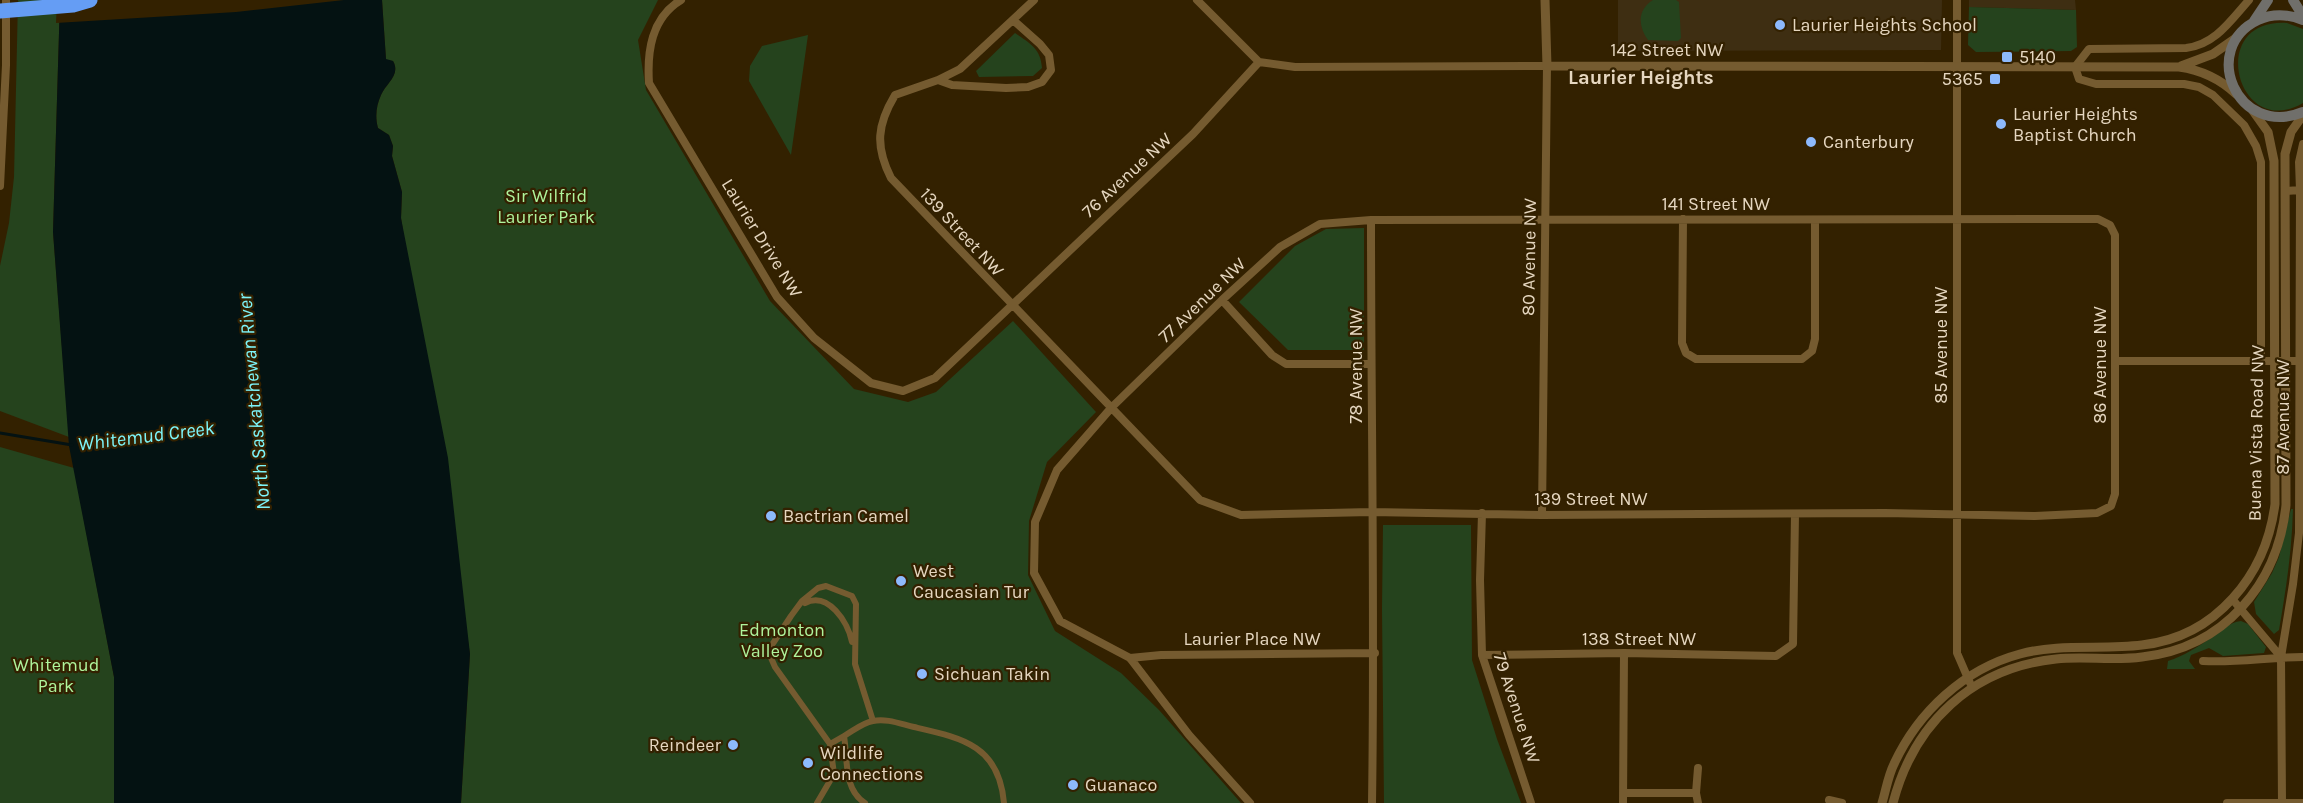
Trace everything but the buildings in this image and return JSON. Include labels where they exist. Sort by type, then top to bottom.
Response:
[{"type":"highway","points":[[0,11],[73,5],[90,0]]},
{"type":"main road","points":[[2268,0],[2236,38],[2229,57],[2229,71],[2234,87],[2253,111],[2281,118],[2303,114]]},
{"type":"main road","points":[[2293,0],[2303,18]]},
{"type":"main road","points":[[2247,27],[2261,19],[2276,15],[2303,18]]},
{"type":"street","points":[[0,186],[6,65],[6,0]]},
{"type":"street","name":"Laurier Drive NW","points":[[681,0],[664,16],[652,33],[648,59],[650,83],[777,297],[814,338],[871,383],[903,391],[935,378],[1012,306]]},
{"type":"street","points":[[938,80],[960,69],[1034,0]]},
{"type":"street","points":[[1197,0],[1259,62]]},
{"type":"street","name":"80 Avenue NW","points":[[1542,515],[1547,66],[1545,0]]},
{"type":"street","name":"85 Avenue NW","points":[[1958,0],[1956,66],[1957,653],[1972,687]]},
{"type":"street","points":[[2076,66],[2088,49],[2186,48],[2199,45],[2217,35],[2249,0]]},
{"type":"street","points":[[938,80],[952,85],[1006,88],[1028,87],[1042,82],[1051,70],[1049,55],[1013,20]]},
{"type":"street","name":"142 Street NW","points":[[2178,67],[2213,54],[2236,38]]},
{"type":"street","name":"76 Avenue NW","points":[[1012,306],[1192,134],[1259,62]]},
{"type":"street","name":"142 Street NW","points":[[1259,62],[1295,67],[2178,67],[2196,70],[2213,77],[2229,87],[2243,101]]},
{"type":"street","name":"Buena Vista Road NW","points":[[2076,66],[2079,79],[2096,84],[2184,84],[2206,91],[2244,125],[2253,139],[2261,162],[2261,361]]},
{"type":"street","name":"139 Street NW","points":[[938,80],[895,95],[883,114],[879,137],[882,160],[891,178],[1012,306]]},
{"type":"street","name":"Buena Vista Road NW","points":[[1882,803],[1893,766],[1907,738],[1937,702],[1967,677],[2002,660],[2038,650],[2123,647],[2161,642],[2181,635],[2207,621],[2233,600],[2250,577],[2260,558],[2273,516],[2275,361],[2274,161],[2268,132],[2253,111]]},
{"type":"street","name":"Buena Vista Road NW","points":[[1893,803],[1903,772],[1924,734],[1955,699],[1972,687],[2005,671],[2044,661],[2070,658],[2130,658],[2165,653],[2207,635],[2241,609],[2266,574],[2278,548],[2284,519],[2286,146],[2291,132],[2303,114]]},
{"type":"street","points":[[2286,191],[2300,190],[2300,162],[2303,144]]},
{"type":"street","name":"87 Avenue NW","points":[[2282,803],[2281,657],[2294,584],[2299,533],[2300,190]]},
{"type":"street","name":"141 Street NW","points":[[1320,224],[1371,220],[1546,218],[2098,219],[2110,225]]},
{"type":"street","points":[[1683,219],[1682,343],[1686,353],[1696,359],[1802,359],[1812,351],[1815,339],[1815,220]]},
{"type":"street","name":"78 Avenue NW","points":[[1371,220],[1371,512]]},
{"type":"street","name":"77 Avenue NW","points":[[1112,407],[1280,247],[1320,224]]},
{"type":"street","name":"86 Avenue NW","points":[[2110,225],[2115,235],[2116,361],[2115,494],[2111,506]]},
{"type":"street","points":[[1222,300],[1272,355],[1286,364],[1371,364]]},
{"type":"street","points":[[1012,306],[1112,407],[1057,470],[1035,522],[1034,573],[1060,621],[1130,658],[1189,735],[1250,803]]},
{"type":"street","points":[[2116,361],[2301,361]]},
{"type":"street","name":"139 Street NW","points":[[1112,407],[1200,500],[1241,515],[1371,512],[1542,515],[1956,513],[2035,516],[2097,513],[2111,506]]},
{"type":"street","points":[[1371,512],[1375,654],[1372,803]]},
{"type":"street","name":"79 Avenue NW","points":[[1482,513],[1480,580],[1482,655],[1531,803]]},
{"type":"street","name":"138 Street NW","points":[[1482,655],[1624,652],[1776,656],[1793,644],[1794,514]]},
{"type":"street","points":[[817,803],[834,774],[830,744],[775,667],[768,651],[799,606],[823,586],[852,596],[857,609],[855,664],[873,721]]},
{"type":"street","points":[[799,606],[814,600],[828,605],[837,612],[847,627],[854,647]]},
{"type":"street","points":[[2233,600],[2281,657]]},
{"type":"street","points":[[1623,803],[1624,652]]},
{"type":"street","name":"Laurier Place NW","points":[[1130,658],[1161,654],[1375,654]]},
{"type":"street","points":[[2203,661],[2233,663],[2281,657],[2303,657]]},
{"type":"street","points":[[830,744],[873,721],[887,721],[956,737],[968,742],[985,756],[998,773],[1004,803]]},
{"type":"street","points":[[844,736],[850,787],[865,803]]},
{"type":"street","points":[[1698,768],[1696,793],[1698,803]]},
{"type":"street","points":[[1623,793],[1696,793]]},
{"type":"street","points":[[1829,800],[1842,803]]},
{"type":"street","points":[[2227,803],[2303,803]]},
{"type":"shaded area","name":"Laurier Heights School","points":[[1618,0],[1942,0],[1941,50],[1618,51]]},
{"type":"shaded area","points":[[1969,0],[2075,0],[2076,10],[1969,7]]},
{"type":"green space","points":[[18,0],[60,0],[53,232],[69,437],[0,411],[0,266],[9,223],[14,177]]},
{"type":"green space","points":[[382,0],[658,0],[638,40],[646,90],[770,301],[854,389],[908,402],[936,392],[1013,321],[1096,412],[1047,462],[1029,521],[1028,575],[1055,631],[1121,673],[1159,710],[1241,803],[461,803],[470,654],[401,218],[402,192],[392,156],[393,146],[389,135],[378,128],[376,120],[379,99],[395,71],[393,61],[386,60]]},
{"type":"green space","points":[[1653,0],[1679,2],[1681,38],[1678,41],[1648,40],[1642,29],[1641,18],[1644,8]]},
{"type":"green space","points":[[1969,7],[2076,10],[2077,47],[2071,51],[1976,52],[1968,45]]},
{"type":"green space","points":[[2287,23],[2303,29],[2303,103],[2280,111],[2261,106],[2247,94],[2239,76],[2239,56],[2246,39],[2261,27]]},
{"type":"green space","points":[[1015,33],[1037,51],[1042,68],[1033,76],[979,77],[976,71]]},
{"type":"green space","points":[[808,35],[791,155],[749,81],[750,66],[762,46]]},
{"type":"green space","points":[[1364,228],[1364,350],[1288,350],[1239,302],[1295,246],[1326,229]]},
{"type":"green space","name":"Whitemud Park","points":[[0,447],[74,468],[114,677],[114,803],[0,803]]},
{"type":"green space","points":[[2291,509],[2293,509],[2290,555],[2286,585],[2279,630],[2274,634],[2256,614],[2254,602],[2279,557]]},
{"type":"green space","points":[[1383,525],[1471,525],[1472,660],[1497,739],[1521,803],[1384,803]]},
{"type":"green space","points":[[2241,621],[2248,624],[2266,647],[2264,653],[2223,656],[2209,648],[2191,655],[2189,661],[2195,669],[2167,669],[2168,661],[2180,657],[2229,625]]},
{"type":"water","name":"North Saskatchewan River","points":[[60,0],[382,0],[386,59],[393,61],[395,71],[379,99],[376,120],[378,128],[389,135],[393,146],[392,156],[402,192],[401,218],[448,458],[470,654],[461,803],[114,803],[114,677],[69,446],[53,232]]},
{"type":"pier","points":[[57,0],[344,0],[236,12],[56,23]]},
{"type":"waterway","name":"Whitemud Creek","points":[[0,433],[72,445]]},
{"type":"place","name":"Laurier Heights School","points":[[1780,25]]},
{"type":"place","name":"5140","points":[[2007,57]]},
{"type":"place","name":"5365","points":[[1995,79]]},
{"type":"place","name":"Laurier Heights Baptist Church","points":[[2001,124]]},
{"type":"place","name":"Canterbury","points":[[1811,142]]},
{"type":"place","name":"Bactrian Camel","points":[[771,516]]},
{"type":"place","name":"West Caucasian Tur","points":[[901,581]]},
{"type":"place","name":"Sichuan Takin","points":[[922,674]]},
{"type":"place","name":"Reindeer","points":[[733,745]]},
{"type":"place","name":"Wildlife Connections","points":[[808,763]]},
{"type":"place","name":"Guanaco","points":[[1073,785]]},
{"type":"district","name":"Laurier Heights","points":[[1641,77]]},
{"type":"park label","name":"Sir Wilfrid Laurier Park","points":[[546,206]]},
{"type":"park label","name":"Edmonton Valley Zoo","points":[[782,640]]}]
